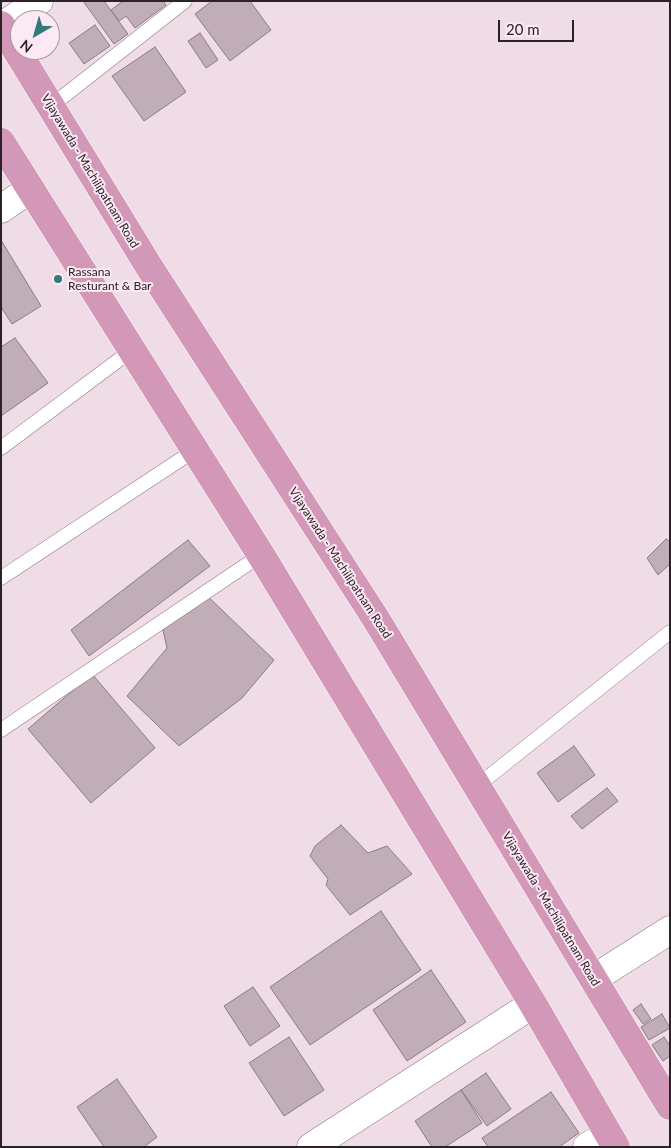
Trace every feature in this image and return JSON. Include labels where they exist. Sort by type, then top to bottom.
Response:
[{"type":"highway","name":"Vijayawada - Machilipatnam Road","points":[[2,26],[148,265],[376,620],[670,1106]]},
{"type":"highway","points":[[1,142],[262,555],[533,1004],[603,1142]]},
{"type":"street","points":[[2,26],[38,1]]},
{"type":"street","points":[[1,210],[30,189]]},
{"type":"street","points":[[597,985],[601,974],[670,930]]},
{"type":"street","points":[[311,1147],[533,1004]]},
{"type":"lane","points":[[51,106],[185,1]]},
{"type":"lane","points":[[1,448],[132,350]]},
{"type":"lane","points":[[1,578],[195,450]]},
{"type":"lane","points":[[1,730],[262,555]]},
{"type":"lane","points":[[477,786],[670,632]]},
{"type":"building","points":[[83,1],[104,1],[128,34],[114,44]]},
{"type":"building","points":[[123,1],[163,1],[166,5],[135,28],[126,16],[119,21],[111,10]]},
{"type":"building","points":[[212,1],[250,1],[271,30],[230,61],[195,14]]},
{"type":"building","points":[[95,25],[110,46],[84,64],[69,43]]},
{"type":"building","points":[[200,33],[218,60],[206,68],[188,41]]},
{"type":"building","points":[[155,47],[186,92],[144,121],[112,76]]},
{"type":"building","points":[[1,240],[41,306],[12,324],[1,307]]},
{"type":"building","points":[[15,338],[48,383],[1,416],[1,347]]},
{"type":"building","points":[[666,539],[670,542],[670,564],[658,575],[647,558]]},
{"type":"building","points":[[188,540],[210,566],[89,656],[71,630]]},
{"type":"building","points":[[199,588],[274,660],[242,698],[179,746],[127,696],[167,648],[163,630]]},
{"type":"building","points":[[92,674],[155,748],[91,803],[28,729]]},
{"type":"building","points":[[574,746],[595,775],[558,802],[537,773]]},
{"type":"building","points":[[607,788],[618,801],[582,829],[571,816]]},
{"type":"building","points":[[341,825],[368,853],[387,846],[412,874],[350,915],[326,885],[328,879],[310,856],[315,846]]},
{"type":"building","points":[[381,911],[421,970],[310,1045],[270,987]]},
{"type":"building","points":[[431,970],[466,1022],[407,1061],[373,1010]]},
{"type":"building","points":[[253,987],[280,1026],[250,1046],[224,1006]]},
{"type":"building","points":[[641,1004],[651,1019],[643,1024],[633,1010]]},
{"type":"building","points":[[662,1014],[670,1028],[649,1040],[641,1027]]},
{"type":"building","points":[[289,1037],[324,1090],[284,1116],[249,1063]]},
{"type":"building","points":[[664,1037],[670,1046],[670,1056],[663,1061],[652,1045]]},
{"type":"building","points":[[486,1073],[511,1109],[487,1126],[461,1090]]},
{"type":"building","points":[[117,1079],[157,1137],[144,1147],[104,1147],[77,1107]]},
{"type":"building","points":[[461,1090],[482,1123],[445,1147],[432,1147],[415,1121]]},
{"type":"building","points":[[551,1092],[579,1133],[559,1147],[488,1147],[482,1138]]},
{"type":"place","name":"Rassana Resturant & Bar","points":[[58,279]]}]
